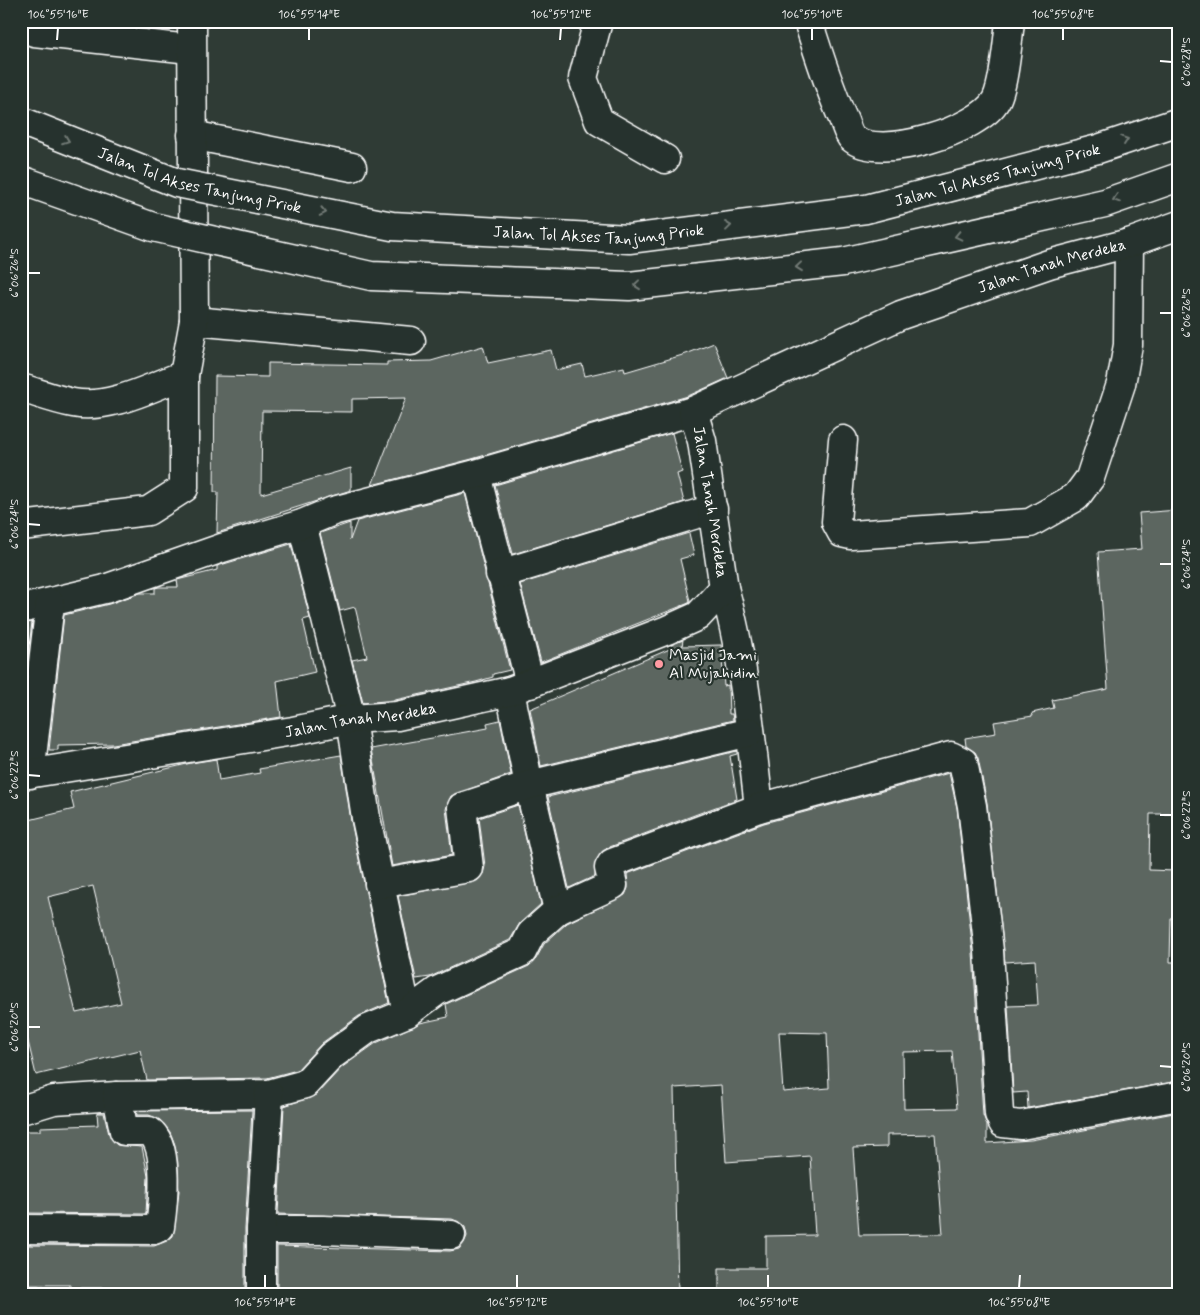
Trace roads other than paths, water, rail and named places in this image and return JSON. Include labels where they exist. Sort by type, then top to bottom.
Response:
[{"type":"main road","points":[[21,526],[148,511],[184,488],[184,375],[194,321],[190,49],[192,21]]},
{"type":"main road","points":[[598,21],[583,78],[599,121],[666,159]]},
{"type":"main road","points":[[808,21],[832,94],[851,137],[862,144],[874,146],[908,144],[950,134],[984,116],[997,99],[1010,21]]},
{"type":"main road","points":[[34,32],[190,49]]},
{"type":"main road","name":"Jalan Tol Akses Tanjung Priok","points":[[21,121],[177,183],[392,226],[629,239],[866,209],[1098,150],[1179,122]]},
{"type":"main road","points":[[192,135],[352,167]]},
{"type":"main road","points":[[21,180],[154,227],[371,276],[629,286],[843,262],[1105,203],[1179,177]]},
{"type":"main road","name":"Jalan Tanah Merdeka","points":[[26,774],[293,731],[351,719],[397,716],[520,688],[698,616],[724,588],[702,441],[693,411],[901,315],[1049,264],[1129,243],[1179,225]]},
{"type":"main road","points":[[843,440],[836,522],[842,533],[852,535],[1030,523],[1076,497],[1090,478],[1122,384],[1128,344],[1129,243]]},
{"type":"main road","points":[[194,321],[411,341]]},
{"type":"main road","points":[[21,388],[74,404],[90,404],[122,397],[184,375]]},
{"type":"main road","points":[[21,609],[106,589],[222,548],[302,524],[333,511],[476,474],[693,411]]},
{"type":"main road","points":[[476,474],[500,574],[512,611],[529,785],[558,910]]},
{"type":"main road","points":[[500,574],[713,509]]},
{"type":"main road","points":[[302,524],[351,719],[366,818],[407,1013]]},
{"type":"main road","points":[[724,588],[730,609],[750,732],[759,808]]},
{"type":"main road","points":[[26,774],[50,603]]},
{"type":"main road","points":[[379,884],[469,868],[462,807],[529,785],[750,732]]},
{"type":"main road","points":[[21,1110],[54,1100],[117,1096],[269,1094],[306,1084],[331,1056],[368,1029],[407,1013],[437,991],[522,952],[531,934],[558,910],[611,886],[614,881],[608,868],[612,863],[759,808],[950,756],[962,762],[972,806],[987,932],[996,1042],[999,1114],[1003,1123],[1021,1125],[1179,1096]]},
{"type":"main road","points":[[261,1294],[260,1230],[269,1094]]},
{"type":"main road","points":[[21,1229],[154,1230],[160,1227],[164,1177],[159,1148],[152,1133],[124,1132],[117,1096]]},
{"type":"main road","points":[[260,1230],[322,1230],[451,1235]]},
{"type":"place","name":"Masjid Jami Al Mujahidin","points":[[659,664]]}]
